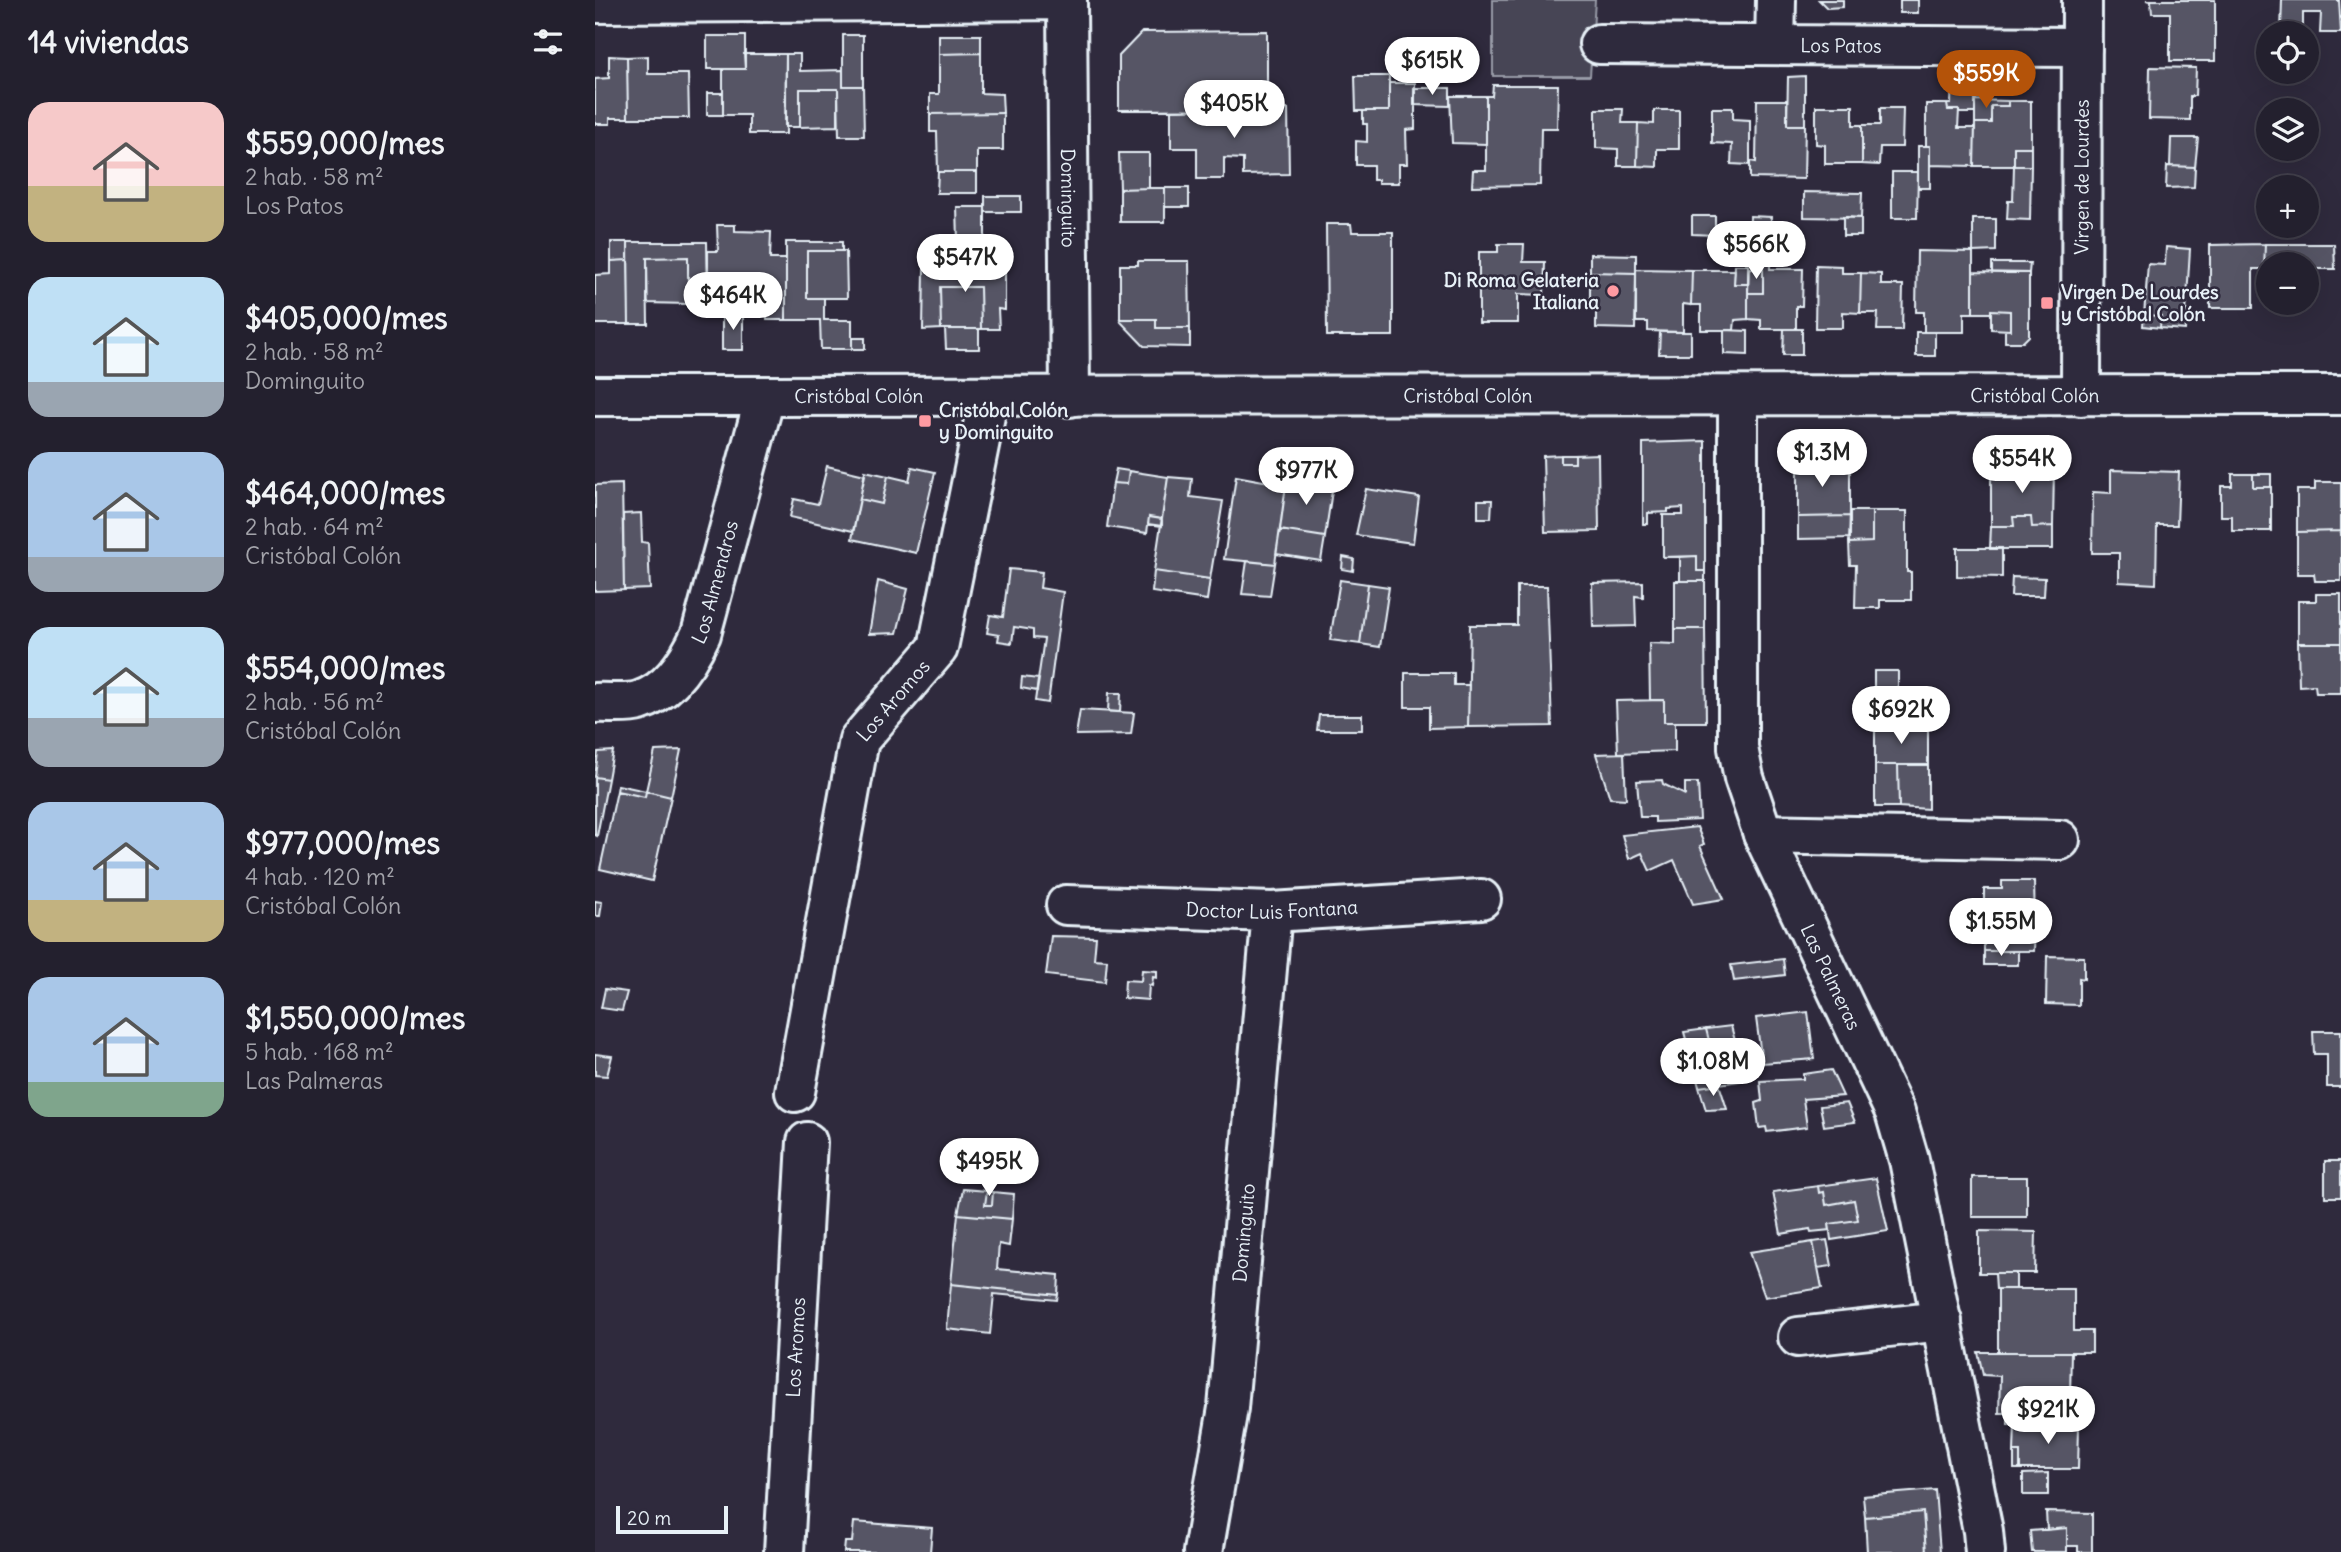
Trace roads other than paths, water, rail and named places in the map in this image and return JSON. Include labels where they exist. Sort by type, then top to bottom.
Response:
[{"type":"street","points":[[595,3],[1067,0]]},
{"type":"street","name":"Dominguito","points":[[1067,0],[1070,397]]},
{"type":"street","points":[[1775,45],[1776,0]]},
{"type":"street","name":"Virgen de Lourdes","points":[[2081,396],[2082,0]]},
{"type":"street","name":"Los Patos","points":[[1599,44],[2082,47]]},
{"type":"street","name":"Cristóbal Colón","points":[[595,396],[2341,395]]},
{"type":"street","name":"Los Aromos","points":[[795,1092],[859,740],[938,648],[989,396]]},
{"type":"street","name":"Las Palmeras","points":[[1738,396],[1738,748],[1744,778],[1763,834],[1895,1112],[1909,1160],[1942,1321],[1985,1552]]},
{"type":"street","name":"Los Almendros","points":[[595,703],[638,702],[670,681],[692,653],[701,634],[765,397]]},
{"type":"street","points":[[1763,834],[2060,840]]},
{"type":"street","name":"Doctor Luis Fontana","points":[[1066,905],[1272,912],[1481,900]]},
{"type":"street","name":"Dominguito","points":[[1203,1552],[1228,1408],[1272,912]]},
{"type":"street","name":"Los Aromos","points":[[784,1552],[807,1142]]},
{"type":"street","points":[[1798,1337],[1942,1321]]},
{"type":"place","name":"Di Roma Gelateria Italiana","points":[[1613,291]]},
{"type":"place","name":"Virgen De Lourdes y Cristóbal Colón","points":[[2047,303]]},
{"type":"place","name":"Cristóbal Colón y Dominguito","points":[[925,421]]}]
